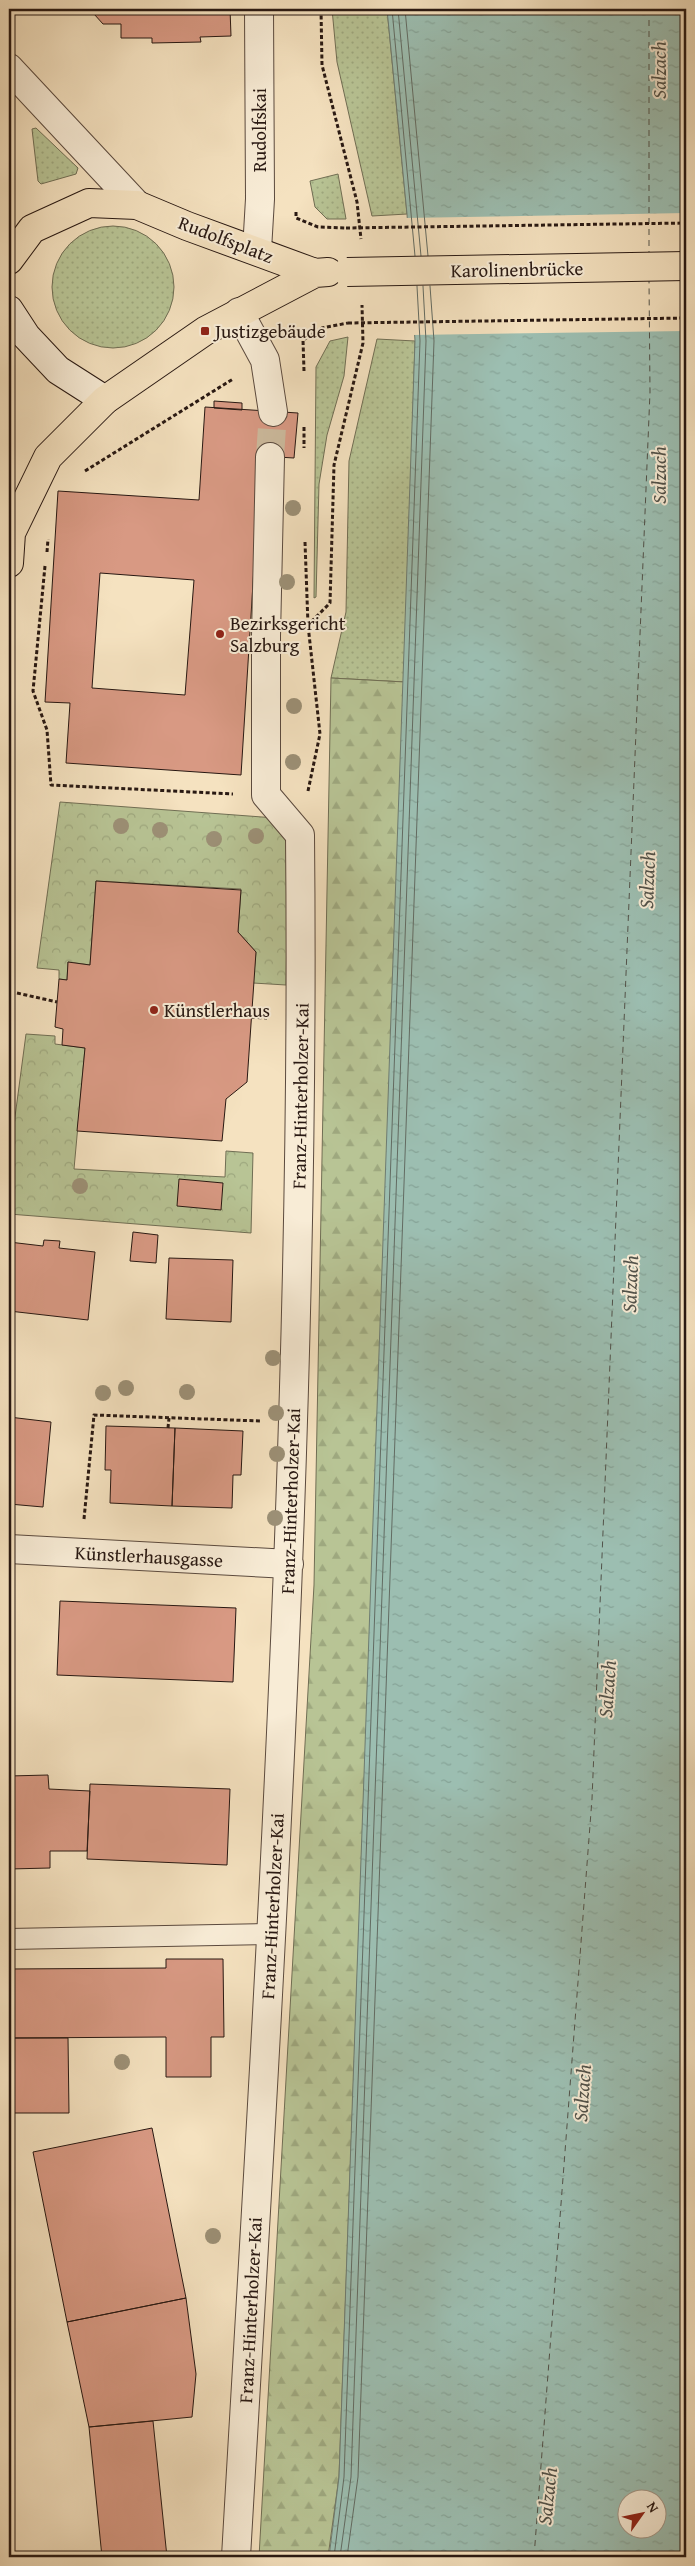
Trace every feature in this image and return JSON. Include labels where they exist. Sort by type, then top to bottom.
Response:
[{"type":"main road","name":"Rudolfsplatz","points":[[9,260],[32,229],[89,203],[137,205],[188,226],[316,273],[347,272]]},
{"type":"main road","name":"Karolinenbrücke","points":[[347,272],[686,266]]},
{"type":"main road","name":"Rudolfsplatz","points":[[10,530],[48,457],[105,400],[205,331],[316,273]]},
{"type":"main road","points":[[9,563],[10,530]]},
{"type":"street","name":"Rudolfskai","points":[[257,250],[260,199],[259,9]]},
{"type":"street","name":"Rudolfsplatz","points":[[9,68],[137,205]]},
{"type":"street","points":[[9,310],[26,336],[58,370],[105,400]]},
{"type":"street","points":[[239,312],[265,360],[273,412]]},
{"type":"street","points":[[270,457],[266,636],[266,795],[300,836]]},
{"type":"street","name":"Franz-Hinterholzer-Kai","points":[[236,2557],[271,1934],[289,1564],[302,1019],[300,836]]},
{"type":"street","name":"Künstlerhausgasse","points":[[9,1549],[289,1564]]},
{"type":"lane","points":[[9,1939],[271,1934]]},
{"type":"path","points":[[321,9],[322,65],[357,202],[361,245]]},
{"type":"path","points":[[296,208],[296,218],[318,227],[686,223]]},
{"type":"path","points":[[308,625],[330,603],[334,464],[363,343],[362,304]]},
{"type":"path","points":[[304,379],[304,340],[322,328],[348,323],[686,318]]},
{"type":"path","points":[[82,473],[235,377]]},
{"type":"path","points":[[304,418],[304,458]]},
{"type":"path","points":[[47,554],[49,535]]},
{"type":"path","points":[[300,836],[320,734],[308,625],[305,536]]},
{"type":"path","points":[[46,563],[33,691],[47,730],[51,785],[266,795]]},
{"type":"path","points":[[17,993],[57,1002]]},
{"type":"path","points":[[84,1517],[94,1415],[293,1422]]},
{"type":"path","points":[[168,1428],[169,1418]]},
{"type":"green space","points":[[332,9],[387,9],[407,214],[372,216],[337,62]]},
{"type":"green space","points":[[36,128],[78,168],[76,174],[41,184],[38,181],[32,129]]},
{"type":"green space","points":[[338,174],[346,219],[327,219],[315,207],[310,181]]},
{"type":"green space","points":[[113,226],[125,227],[136,231],[147,236],[156,244],[164,253],[169,264],[173,275],[173,299],[169,310],[164,321],[156,330],[147,338],[136,343],[125,347],[113,348],[101,347],[90,343],[79,338],[70,330],[62,321],[57,310],[53,299],[52,287],[53,275],[57,264],[62,253],[70,244],[79,236],[90,231],[101,227]]},
{"type":"green space","points":[[348,337],[344,376],[327,435],[319,484],[316,597],[314,598],[316,367],[330,341]]},
{"type":"green space","points":[[377,339],[415,341],[405,682],[331,678],[346,612],[349,461]]},
{"type":"green space","points":[[331,678],[405,682],[339,2477],[328,2557],[259,2557],[314,1585]]},
{"type":"green space","points":[[60,802],[289,819],[286,985],[253,983],[256,952],[238,932],[241,889],[96,881],[90,965],[68,962],[67,980],[59,979],[59,970],[37,968]]},
{"type":"green space","points":[[26,1034],[55,1036],[55,1044],[85,1048],[74,1169],[225,1177],[226,1151],[253,1153],[251,1233],[9,1214],[9,1162]]},
{"type":"water","name":"Salzach","points":[[387,9],[686,9],[686,2557],[329,2557],[339,2477],[415,341],[407,214]]},
{"type":"pier","points":[[686,213],[686,331],[412,335],[405,218]]},
{"type":"building","points":[[94,9],[230,9],[231,36],[200,37],[201,42],[152,43],[152,38],[121,38],[121,24],[103,24],[94,14]]},
{"type":"building","points":[[214,401],[242,403],[242,410],[214,408]]},
{"type":"building","name":"Bezirksgericht Salzburg","points":[[205,407],[298,413],[294,458],[261,456],[241,775],[66,763],[70,703],[45,702],[58,491],[199,500]],"holes":[[[100,573],[194,580],[185,695],[92,688]]]},
{"type":"building","name":"Künstlerhaus","points":[[96,881],[241,890],[238,932],[256,952],[247,1082],[226,1099],[222,1141],[77,1131],[85,1048],[62,1045],[63,1029],[55,1027],[59,979],[67,980],[68,962],[90,965]]},
{"type":"building","points":[[179,1179],[223,1183],[221,1210],[177,1206]]},
{"type":"building","points":[[133,1232],[158,1235],[156,1263],[130,1261]]},
{"type":"building","points":[[44,1240],[60,1241],[59,1248],[95,1252],[88,1320],[9,1311],[9,1242],[43,1246]]},
{"type":"building","points":[[169,1258],[233,1260],[231,1322],[166,1319]]},
{"type":"building","points":[[9,1417],[51,1422],[43,1507],[9,1504]]},
{"type":"building","points":[[106,1426],[175,1428],[172,1506],[110,1503],[111,1470],[105,1470]]},
{"type":"building","points":[[175,1428],[243,1431],[241,1475],[233,1475],[232,1508],[172,1506]]},
{"type":"building","points":[[60,1601],[236,1608],[233,1682],[57,1675]]},
{"type":"building","points":[[48,1775],[49,1789],[90,1791],[87,1851],[50,1851],[50,1868],[9,1869],[9,1776]]},
{"type":"building","points":[[90,1784],[230,1789],[227,1865],[87,1859]]},
{"type":"building","points":[[166,1959],[223,1959],[224,2037],[211,2037],[211,2077],[166,2077],[166,2037],[9,2038],[9,1969],[166,1968]]},
{"type":"building","points":[[9,2038],[68,2038],[69,2113],[10,2113]]},
{"type":"building","points":[[152,2128],[186,2298],[67,2322],[33,2152]]},
{"type":"building","points":[[186,2298],[196,2374],[192,2417],[89,2427],[67,2322]]},
{"type":"building","points":[[153,2421],[167,2557],[102,2557],[89,2427]]},
{"type":"ferry route","points":[[649,9],[649,253]]},
{"type":"ferry route","points":[[534,2557],[592,1799],[650,392],[649,279]]},
{"type":"tunnel","points":[[270,457],[273,412]]},
{"type":"place","name":"Justizgebäude","points":[[205,331]]},
{"type":"place","name":"Bezirksgericht Salzburg","points":[[220,634]]},
{"type":"place","name":"Künstlerhaus","points":[[154,1010]]}]
